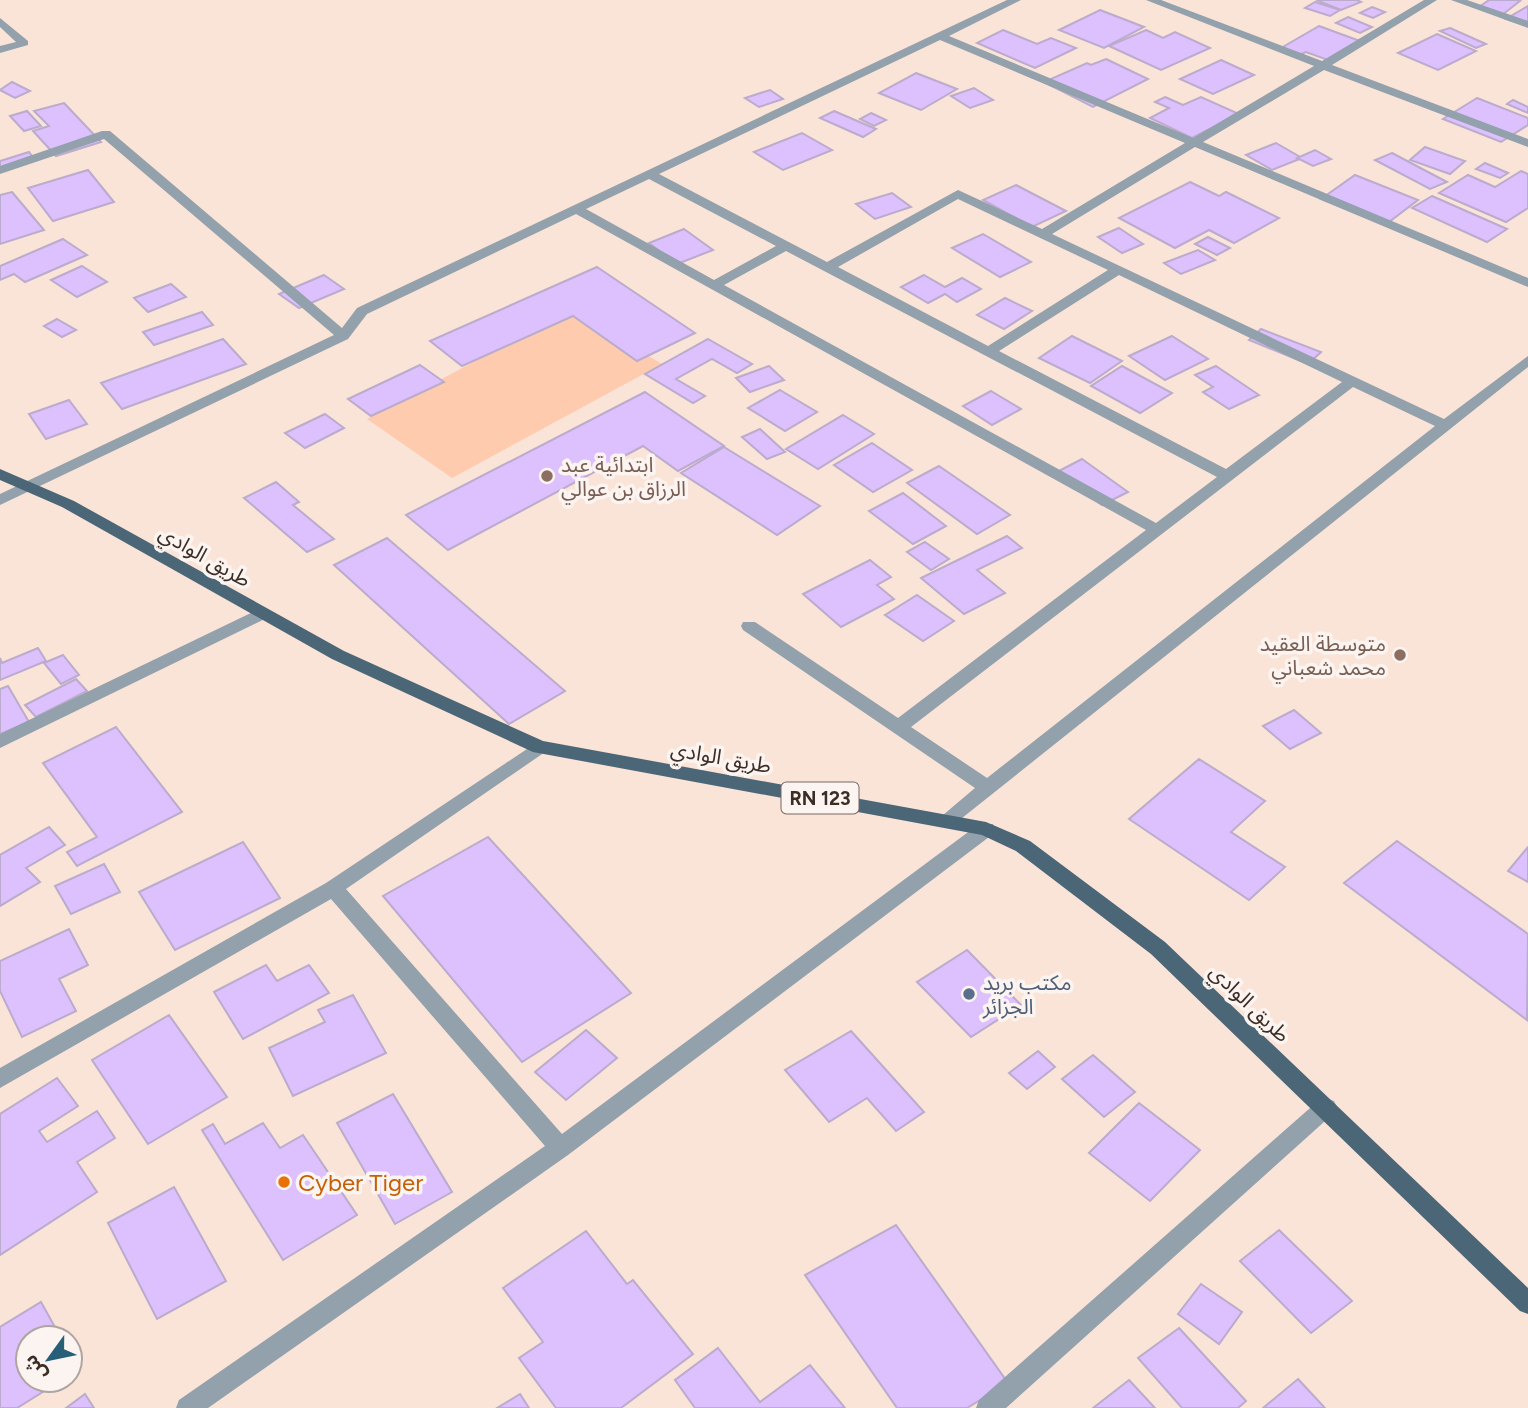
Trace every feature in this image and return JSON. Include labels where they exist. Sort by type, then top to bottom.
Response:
[{"type":"main road","name":"طريق الوادي","points":[[0,474],[68,504],[338,655],[539,747],[986,829],[1023,846],[1158,948],[1528,1303]]},
{"type":"street","points":[[0,500],[343,336],[362,311],[1016,0]]},
{"type":"street","points":[[1151,0],[1528,143]]},
{"type":"street","points":[[1042,234],[1432,0]]},
{"type":"street","points":[[1456,0],[1528,25]]},
{"type":"street","points":[[0,21],[24,43],[0,50]]},
{"type":"street","points":[[940,36],[1528,284]]},
{"type":"street","points":[[0,170],[106,134],[343,336]]},
{"type":"street","points":[[649,174],[1227,476]]},
{"type":"street","points":[[828,267],[958,194],[1446,425]]},
{"type":"street","points":[[576,209],[1157,530]]},
{"type":"street","points":[[714,285],[786,246]]},
{"type":"street","points":[[988,352],[1118,270]]},
{"type":"street","points":[[945,821],[1528,360]]},
{"type":"street","points":[[899,727],[1352,381]]},
{"type":"street","points":[[0,742],[261,614]]},
{"type":"street","points":[[749,626],[989,788]]},
{"type":"street","points":[[0,1079],[334,888],[539,747]]},
{"type":"street","points":[[188,1408],[560,1148],[986,829]]},
{"type":"street","points":[[334,888],[560,1148]]},
{"type":"street","points":[[988,1408],[1326,1107]]},
{"type":"shaded area","points":[[571,310],[662,364],[452,478],[367,419]]},
{"type":"building","points":[[1316,0],[1357,0],[1361,2],[1341,10]]},
{"type":"building","points":[[1489,0],[1520,1],[1502,15],[1479,7]]},
{"type":"building","points":[[1315,2],[1340,10],[1330,16],[1305,8]]},
{"type":"building","points":[[1528,6],[1528,26],[1506,19]]},
{"type":"building","points":[[1372,7],[1385,12],[1373,18],[1360,13]]},
{"type":"building","points":[[1100,10],[1144,27],[1104,48],[1059,30]]},
{"type":"building","points":[[1348,17],[1372,27],[1360,33],[1336,23]]},
{"type":"building","points":[[1319,26],[1360,41],[1328,60],[1306,52],[1299,55],[1281,48]]},
{"type":"building","points":[[1450,28],[1486,44],[1476,48],[1440,31]]},
{"type":"building","points":[[1003,30],[1037,44],[1051,38],[1076,48],[1035,68],[977,43]]},
{"type":"building","points":[[1146,30],[1163,38],[1175,32],[1210,48],[1161,70],[1109,46]]},
{"type":"building","points":[[1437,34],[1476,51],[1438,70],[1398,53]]},
{"type":"building","points":[[1106,59],[1148,79],[1093,107],[1044,82],[1087,63],[1091,65]]},
{"type":"building","points":[[1221,60],[1254,75],[1213,94],[1180,79]]},
{"type":"building","points":[[916,73],[957,89],[921,110],[879,93]]},
{"type":"building","points":[[12,82],[30,91],[15,98],[0,90]]},
{"type":"building","points":[[974,88],[993,100],[970,108],[951,96]]},
{"type":"building","points":[[770,90],[783,99],[759,107],[745,98]]},
{"type":"building","points":[[1165,97],[1183,105],[1201,97],[1239,114],[1192,138],[1150,118],[1169,108],[1155,102]]},
{"type":"building","points":[[1477,98],[1528,118],[1528,125],[1501,142],[1443,119]]},
{"type":"building","points":[[1513,100],[1528,107],[1528,113],[1507,104]]},
{"type":"building","points":[[64,103],[101,142],[56,156],[33,131],[49,126],[34,111]]},
{"type":"building","points":[[27,111],[41,126],[24,131],[10,116]]},
{"type":"building","points":[[834,111],[876,129],[863,137],[820,118]]},
{"type":"building","points":[[871,113],[886,120],[874,126],[860,119]]},
{"type":"building","points":[[802,133],[832,150],[783,170],[754,152]]},
{"type":"building","points":[[1276,143],[1302,158],[1272,170],[1246,155]]},
{"type":"building","points":[[1425,147],[1465,161],[1450,174],[1410,160]]},
{"type":"building","points":[[1315,150],[1331,159],[1313,166],[1297,158]]},
{"type":"building","points":[[29,152],[35,160],[0,170],[0,161]]},
{"type":"building","points":[[1392,153],[1447,182],[1430,189],[1375,160]]},
{"type":"building","points":[[1485,163],[1508,173],[1500,178],[1476,169]]},
{"type":"building","points":[[88,170],[114,202],[53,221],[28,188]]},
{"type":"building","points":[[1521,171],[1528,174],[1528,208],[1506,222],[1439,193],[1468,175],[1495,187]]},
{"type":"building","points":[[1355,175],[1418,200],[1385,225],[1321,199]]},
{"type":"building","points":[[1190,182],[1219,196],[1226,192],[1279,218],[1234,243],[1209,230],[1175,248],[1119,218]]},
{"type":"building","points":[[1016,185],[1066,211],[1032,227],[983,200]]},
{"type":"building","points":[[12,192],[44,230],[0,244],[0,195]]},
{"type":"building","points":[[892,193],[911,207],[875,219],[856,204]]},
{"type":"building","points":[[1432,196],[1507,229],[1487,242],[1412,208]]},
{"type":"building","points":[[1119,228],[1143,244],[1122,253],[1098,237]]},
{"type":"building","points":[[684,229],[713,250],[677,264],[649,243]]},
{"type":"building","points":[[983,234],[1031,262],[1000,277],[952,248]]},
{"type":"building","points":[[1208,237],[1230,248],[1217,255],[1195,244]]},
{"type":"building","points":[[63,239],[87,255],[25,282],[14,274],[0,280],[0,266]]},
{"type":"building","points":[[1198,250],[1215,260],[1181,274],[1164,263]]},
{"type":"building","points":[[82,266],[107,282],[77,297],[51,280]]},
{"type":"building","points":[[597,267],[695,333],[637,361],[573,316],[462,366],[430,341]]},
{"type":"building","points":[[324,275],[344,289],[299,308],[279,294]]},
{"type":"building","points":[[924,275],[945,287],[962,278],[981,289],[957,302],[945,294],[928,303],[901,287]]},
{"type":"building","points":[[171,284],[186,297],[148,312],[134,298]]},
{"type":"building","points":[[1005,298],[1032,311],[1004,329],[977,315]]},
{"type":"building","points":[[202,312],[213,325],[154,345],[143,332]]},
{"type":"building","points":[[57,319],[76,330],[62,337],[44,326]]},
{"type":"building","points":[[1261,329],[1321,352],[1308,364],[1249,340]]},
{"type":"building","points":[[1072,336],[1122,361],[1090,383],[1039,358]]},
{"type":"building","points":[[1172,336],[1208,359],[1165,380],[1129,356]]},
{"type":"building","points":[[223,339],[246,364],[122,409],[101,383]]},
{"type":"building","points":[[708,339],[752,364],[737,373],[712,359],[676,379],[705,396],[693,403],[645,374]]},
{"type":"building","points":[[420,365],[444,382],[371,416],[348,399]]},
{"type":"building","points":[[769,366],[784,380],[750,392],[736,378]]},
{"type":"building","points":[[1122,366],[1172,393],[1140,413],[1091,386]]},
{"type":"building","points":[[1216,366],[1259,395],[1229,409],[1203,392],[1213,387],[1195,375]]},
{"type":"building","points":[[780,390],[817,412],[785,431],[748,408]]},
{"type":"building","points":[[991,391],[1021,409],[992,425],[963,406]]},
{"type":"building","points":[[645,392],[724,446],[678,471],[643,446],[448,550],[406,515]]},
{"type":"building","points":[[69,400],[87,424],[46,439],[29,414]]},
{"type":"building","points":[[325,414],[344,428],[305,448],[285,433]]},
{"type":"building","points":[[843,415],[874,434],[818,469],[786,449]]},
{"type":"building","points":[[760,429],[785,452],[767,459],[742,437]]},
{"type":"building","points":[[872,443],[912,470],[873,492],[834,465]]},
{"type":"building","points":[[724,447],[820,506],[777,535],[681,473]]},
{"type":"building","points":[[1082,459],[1128,492],[1102,505],[1057,472]]},
{"type":"building","points":[[939,466],[1010,515],[977,534],[907,483]]},
{"type":"building","points":[[276,482],[299,502],[293,505],[334,539],[307,552],[244,498]]},
{"type":"building","points":[[903,493],[946,526],[913,544],[869,511]]},
{"type":"building","points":[[1007,536],[1022,548],[977,570],[1005,593],[964,614],[921,578]]},
{"type":"building","points":[[387,538],[565,691],[509,724],[334,565]]},
{"type":"building","points":[[925,542],[949,559],[931,570],[907,552]]},
{"type":"building","points":[[870,560],[891,577],[877,585],[894,599],[841,627],[803,594]]},
{"type":"building","points":[[917,595],[954,621],[923,641],[885,615]]},
{"type":"building","points":[[38,648],[46,661],[0,680],[0,658],[2,663]]},
{"type":"building","points":[[63,655],[79,675],[61,684],[44,663]]},
{"type":"building","points":[[76,679],[87,691],[36,717],[25,705]]},
{"type":"building","points":[[8,686],[29,722],[0,734],[0,689]]},
{"type":"building","points":[[1294,710],[1321,733],[1290,749],[1263,726]]},
{"type":"building","points":[[116,727],[182,812],[77,866],[67,852],[97,837],[43,763]]},
{"type":"building","points":[[1199,759],[1265,801],[1231,832],[1285,867],[1249,900],[1129,819]]},
{"type":"building","points":[[49,827],[65,845],[26,868],[40,882],[0,906],[0,855]]},
{"type":"building","points":[[488,837],[631,993],[522,1062],[383,896]]},
{"type":"building","points":[[1397,841],[1528,934],[1527,1020],[1344,883]]},
{"type":"building","points":[[243,842],[280,898],[175,950],[139,892]]},
{"type":"building","points":[[1528,847],[1528,882],[1508,871]]},
{"type":"building","points":[[104,864],[120,892],[71,914],[55,886]]},
{"type":"building","points":[[69,929],[88,965],[59,979],[76,1011],[22,1037],[0,991],[0,961]]},
{"type":"building","name":"مكتب بريد الجزائر","points":[[967,950],[1021,1005],[971,1037],[917,982]]},
{"type":"building","points":[[266,965],[277,981],[309,965],[329,993],[243,1039],[214,992]]},
{"type":"building","points":[[353,995],[386,1053],[293,1096],[269,1048],[325,1022],[318,1010]]},
{"type":"building","points":[[169,1015],[227,1097],[148,1144],[92,1060]]},
{"type":"building","points":[[586,1030],[617,1058],[566,1100],[535,1072]]},
{"type":"building","points":[[851,1031],[924,1112],[896,1131],[867,1098],[829,1122],[785,1070]]},
{"type":"building","points":[[1038,1051],[1055,1067],[1027,1089],[1009,1073]]},
{"type":"building","points":[[1093,1055],[1135,1092],[1104,1117],[1062,1079]]},
{"type":"building","points":[[57,1078],[78,1106],[39,1131],[47,1142],[97,1111],[115,1138],[77,1162],[97,1192],[0,1255],[0,1114]]},
{"type":"building","points":[[393,1094],[452,1192],[395,1224],[337,1123]]},
{"type":"building","points":[[1139,1103],[1200,1150],[1150,1201],[1089,1153]]},
{"type":"building","name":"Cyber Tiger","points":[[263,1123],[280,1148],[303,1135],[357,1215],[283,1260],[202,1130],[213,1124],[225,1144]]},
{"type":"building","points":[[174,1187],[226,1281],[157,1319],[108,1223]]},
{"type":"building","points":[[896,1225],[1008,1383],[967,1408],[897,1408],[805,1275]]},
{"type":"building","points":[[1279,1230],[1352,1301],[1311,1333],[1240,1261]]},
{"type":"building","points":[[586,1231],[627,1284],[633,1280],[693,1354],[621,1408],[556,1408],[519,1358],[543,1342],[503,1288]]},
{"type":"building","points":[[1201,1284],[1242,1312],[1219,1344],[1178,1314]]},
{"type":"building","points":[[41,1302],[53,1324],[14,1324],[14,1394],[40,1394],[17,1408],[0,1408],[0,1327]]},
{"type":"building","points":[[1179,1328],[1246,1401],[1238,1408],[1182,1408],[1138,1358]]},
{"type":"building","points":[[718,1348],[760,1402],[810,1365],[845,1408],[695,1408],[675,1380]]},
{"type":"building","points":[[1298,1379],[1325,1408],[1263,1408]]},
{"type":"building","points":[[1129,1380],[1155,1408],[1093,1408]]},
{"type":"building","points":[[85,1394],[94,1408],[66,1408]]},
{"type":"building","points":[[520,1394],[529,1408],[497,1408]]},
{"type":"place","name":"ابتدائية عبد الرزاق بن عوالي","points":[[547,476]]},
{"type":"place","name":"متوسطة العقيد محمد شعباني","points":[[1400,655]]},
{"type":"place","name":"مكتب بريد الجزائر","points":[[969,994]]},
{"type":"place","name":"Cyber Tiger","points":[[284,1182]]}]
